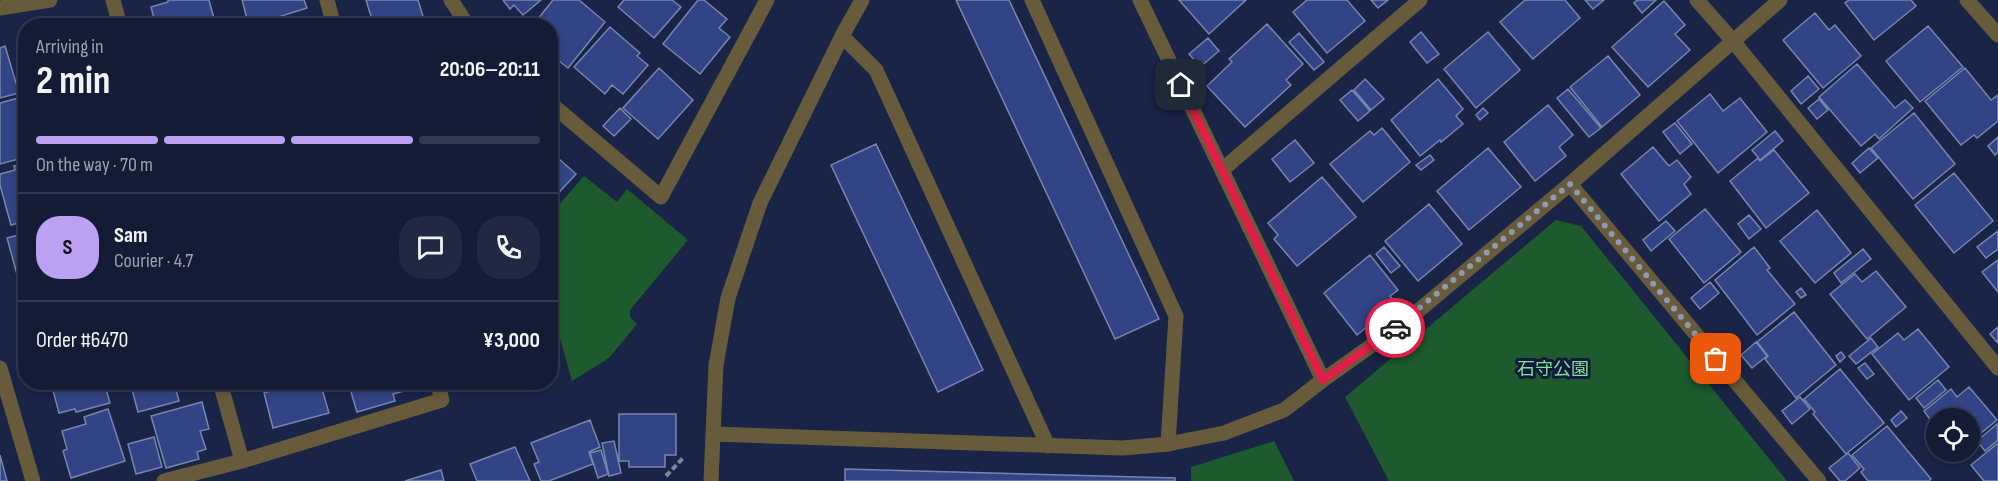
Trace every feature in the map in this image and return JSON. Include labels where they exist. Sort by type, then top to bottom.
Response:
[{"type":"street","points":[[0,8],[50,0]]},
{"type":"street","points":[[113,0],[118,18]]},
{"type":"street","points":[[327,0],[332,18]]},
{"type":"street","points":[[451,0],[463,18]]},
{"type":"street","points":[[711,481],[716,365],[728,298],[760,204],[862,0]]},
{"type":"street","points":[[1032,0],[1176,316],[1168,444]]},
{"type":"street","points":[[1140,0],[1323,380]]},
{"type":"street","points":[[1222,170],[1420,0]]},
{"type":"street","points":[[1697,0],[1733,41],[1998,368]]},
{"type":"street","points":[[714,434],[1123,448],[1168,444],[1224,433],[1284,410],[1406,321],[1570,184],[1780,0]]},
{"type":"street","points":[[1967,0],[1998,35]]},
{"type":"street","points":[[558,110],[661,197],[759,3]]},
{"type":"street","points":[[842,36],[876,70],[1048,446]]},
{"type":"street","points":[[1570,184],[1819,481]]},
{"type":"street","points":[[0,368],[33,481]]},
{"type":"street","points":[[222,390],[242,461]]},
{"type":"street","points":[[164,481],[242,461],[442,400],[439,390]]},
{"type":"green space","points":[[584,176],[617,202],[627,189],[688,240],[630,310],[630,317],[637,324],[609,358],[572,381],[558,331],[558,206]]},
{"type":"green space","name":"石守公園","points":[[1556,220],[1581,226],[1787,481],[1389,481],[1345,397]]},
{"type":"green space","points":[[1274,441],[1294,481],[1191,481],[1191,467]]},
{"type":"building","points":[[168,0],[209,0],[214,18],[154,18],[151,7],[168,2]]},
{"type":"building","points":[[242,0],[304,0],[307,8],[275,18],[247,18]]},
{"type":"building","points":[[366,0],[418,0],[424,18],[372,18]]},
{"type":"building","points":[[503,0],[541,0],[523,15],[514,5],[510,9]]},
{"type":"building","points":[[553,0],[579,0],[605,22],[568,68],[558,60],[558,18],[539,18]]},
{"type":"building","points":[[624,0],[672,0],[681,7],[654,38],[618,7]]},
{"type":"building","points":[[698,0],[704,0],[727,19],[719,28],[730,37],[700,74],[663,44]]},
{"type":"building","points":[[956,0],[1009,0],[1159,319],[1115,339]]},
{"type":"building","points":[[1179,0],[1246,0],[1209,34]]},
{"type":"building","points":[[1307,0],[1347,0],[1365,21],[1327,53],[1293,12]]},
{"type":"building","points":[[1371,0],[1388,0],[1378,8]]},
{"type":"building","points":[[1525,0],[1565,0],[1580,18],[1533,59],[1500,22]]},
{"type":"building","points":[[1585,0],[1604,0],[1593,9]]},
{"type":"building","points":[[1637,0],[1656,0],[1642,13],[1634,3]]},
{"type":"building","points":[[1849,0],[1911,0],[1916,6],[1874,40],[1845,3]]},
{"type":"building","points":[[1664,1],[1685,25],[1675,34],[1690,50],[1648,87],[1612,47]]},
{"type":"building","points":[[1815,13],[1829,30],[1835,25],[1861,56],[1823,88],[1783,40]]},
{"type":"building","points":[[1267,24],[1303,64],[1286,80],[1291,85],[1245,127],[1207,86],[1232,62],[1229,59]]},
{"type":"building","points":[[1928,26],[1963,67],[1920,102],[1886,61]]},
{"type":"building","points":[[610,27],[640,53],[637,56],[648,65],[623,94],[612,85],[605,94],[574,67]]},
{"type":"building","points":[[1421,32],[1439,54],[1427,63],[1410,42]]},
{"type":"building","points":[[1488,32],[1520,70],[1476,108],[1444,69]]},
{"type":"building","points":[[1299,33],[1324,62],[1314,70],[1289,42]]},
{"type":"building","points":[[1208,38],[1219,51],[1200,67],[1189,54]]},
{"type":"building","points":[[5,46],[18,93],[0,98],[0,48]]},
{"type":"building","points":[[1608,56],[1640,95],[1602,127],[1570,87]]},
{"type":"building","points":[[1857,64],[1895,108],[1905,100],[1913,108],[1879,139],[1875,134],[1861,146],[1819,97]]},
{"type":"building","points":[[659,68],[693,100],[658,139],[623,108]]},
{"type":"building","points":[[1965,68],[1991,100],[1998,95],[1998,121],[1977,138],[1974,135],[1961,145],[1925,101]]},
{"type":"building","points":[[1808,76],[1819,89],[1801,104],[1791,91]]},
{"type":"building","points":[[1365,79],[1384,99],[1371,110],[1354,90]]},
{"type":"building","points":[[1438,79],[1463,109],[1456,116],[1463,124],[1420,156],[1391,120]]},
{"type":"building","points":[[1568,89],[1601,128],[1589,137],[1557,98]]},
{"type":"building","points":[[1352,90],[1370,111],[1358,121],[1340,100]]},
{"type":"building","points":[[1710,94],[1723,111],[1740,98],[1767,132],[1718,173],[1677,121]]},
{"type":"building","points":[[18,98],[18,159],[0,164],[0,103]]},
{"type":"building","points":[[1819,99],[1828,110],[1817,119],[1808,108]]},
{"type":"building","points":[[1548,105],[1573,135],[1559,147],[1566,156],[1535,181],[1504,142]]},
{"type":"building","points":[[620,108],[631,119],[614,136],[603,126]]},
{"type":"building","points":[[1483,108],[1488,113],[1480,120],[1476,115]]},
{"type":"building","points":[[1914,113],[1955,164],[1913,199],[1871,148]]},
{"type":"building","points":[[1675,123],[1692,144],[1680,154],[1663,132]]},
{"type":"building","points":[[1382,128],[1410,162],[1363,202],[1330,164],[1370,131],[1374,135]]},
{"type":"building","points":[[1775,131],[1783,141],[1760,160],[1752,150]]},
{"type":"building","points":[[1998,137],[1998,152],[1995,155],[1988,146]]},
{"type":"building","points":[[1295,140],[1314,163],[1290,182],[1272,159]]},
{"type":"building","points":[[876,144],[983,370],[938,392],[831,165]]},
{"type":"building","points":[[1653,147],[1669,166],[1677,160],[1691,177],[1684,184],[1691,194],[1659,221],[1621,174]]},
{"type":"building","points":[[1488,148],[1521,187],[1469,230],[1437,191]]},
{"type":"building","points":[[1869,148],[1878,158],[1860,173],[1852,163]]},
{"type":"building","points":[[1774,150],[1809,193],[1766,228],[1730,181],[1758,158],[1760,161]]},
{"type":"building","points":[[1430,155],[1434,160],[1421,170],[1416,165]]},
{"type":"building","points":[[558,158],[576,174],[558,193]]},
{"type":"building","points":[[18,165],[18,223],[11,225],[0,185],[0,174],[15,170],[14,166]]},
{"type":"building","points":[[1954,173],[1993,221],[1954,253],[1915,205]]},
{"type":"building","points":[[1322,177],[1356,217],[1297,266],[1274,239],[1278,235],[1268,223]]},
{"type":"building","points":[[1429,204],[1462,244],[1418,281],[1385,241]]},
{"type":"building","points":[[1705,209],[1741,252],[1704,283],[1669,239]]},
{"type":"building","points":[[1817,210],[1851,253],[1815,283],[1780,241]]},
{"type":"building","points":[[1749,215],[1761,229],[1749,239],[1738,224]]},
{"type":"building","points":[[1666,221],[1675,231],[1651,251],[1643,240]]},
{"type":"building","points":[[1998,231],[1998,249],[1986,258],[1977,247]]},
{"type":"building","points":[[18,235],[18,278],[7,238]]},
{"type":"building","points":[[1384,247],[1400,266],[1391,273],[1376,254]]},
{"type":"building","points":[[1754,247],[1770,268],[1767,270],[1795,304],[1757,335],[1715,280]]},
{"type":"building","points":[[1863,249],[1871,259],[1841,283],[1834,273]]},
{"type":"building","points":[[1370,255],[1398,290],[1390,296],[1396,303],[1357,335],[1324,293]]},
{"type":"building","points":[[1998,260],[1998,292],[1982,272]]},
{"type":"building","points":[[1876,271],[1906,307],[1867,339],[1830,294],[1855,274],[1862,282]]},
{"type":"building","points":[[1710,282],[1719,293],[1700,309],[1691,298]]},
{"type":"building","points":[[1801,288],[1806,295],[1801,298],[1796,292]]},
{"type":"building","points":[[1794,312],[1836,365],[1796,398],[1765,359],[1768,356],[1757,342]]},
{"type":"building","points":[[1998,327],[1998,343],[1990,334]]},
{"type":"building","points":[[1918,329],[1949,367],[1909,400],[1872,354],[1898,333],[1904,340]]},
{"type":"building","points":[[1871,338],[1878,347],[1856,364],[1849,356]]},
{"type":"building","points":[[1756,342],[1767,356],[1752,368],[1741,355]]},
{"type":"building","points":[[1841,352],[1845,357],[1840,362],[1836,356]]},
{"type":"building","points":[[1865,363],[1874,374],[1867,379],[1858,368]]},
{"type":"building","points":[[1840,369],[1884,423],[1846,454],[1813,414],[1815,412],[1804,399]]},
{"type":"building","points":[[1938,380],[1946,390],[1924,408],[1916,398]]},
{"type":"building","points":[[1969,387],[1997,420],[1980,434],[1980,408],[1928,408],[1951,389],[1957,397]]},
{"type":"building","points":[[53,390],[106,390],[110,403],[76,412],[75,409],[59,413]]},
{"type":"building","points":[[132,390],[176,390],[179,401],[138,412]]},
{"type":"building","points":[[275,390],[322,390],[329,413],[273,428],[264,393]]},
{"type":"building","points":[[350,390],[408,390],[393,394],[395,401],[357,412]]},
{"type":"building","points":[[1800,397],[1810,409],[1792,424],[1782,411]]},
{"type":"building","points":[[202,402],[209,429],[200,431],[206,449],[197,452],[199,459],[166,468],[151,416]]},
{"type":"building","points":[[108,409],[125,461],[71,478],[63,451],[67,449],[62,431],[86,424],[84,417]]},
{"type":"building","points":[[1901,411],[1907,418],[1896,427],[1891,420]]},
{"type":"building","points":[[619,414],[676,414],[676,455],[665,455],[665,467],[629,467],[629,461],[619,461]]},
{"type":"building","points":[[590,420],[600,447],[589,452],[593,464],[549,481],[541,481],[534,464],[539,462],[531,443]]},
{"type":"building","points":[[1997,424],[1998,440],[1985,451],[1980,445],[1980,438]]},
{"type":"building","points":[[1887,426],[1931,479],[1929,481],[1868,481],[1861,472],[1864,469],[1852,455]]},
{"type":"building","points":[[154,437],[162,467],[136,474],[128,444]]},
{"type":"building","points":[[614,441],[621,473],[609,476],[602,443]]},
{"type":"building","points":[[1998,443],[1998,481],[1984,481],[1971,465],[1980,462],[1980,458]]},
{"type":"building","points":[[515,447],[530,481],[477,481],[470,464]]},
{"type":"building","points":[[601,450],[608,474],[598,478],[590,453]]},
{"type":"building","points":[[1848,453],[1860,468],[1845,481],[1840,481],[1829,468]]},
{"type":"building","points":[[0,455],[7,481],[0,481]]},
{"type":"building","points":[[845,469],[1175,478],[1175,481],[845,481]]},
{"type":"building","points":[[441,470],[444,481],[405,481]]},
{"type":"way so far","points":[[1395,328],[1570,184],[1716,359]]},
{"type":"route","points":[[1181,85],[1323,380],[1395,328]]}]
